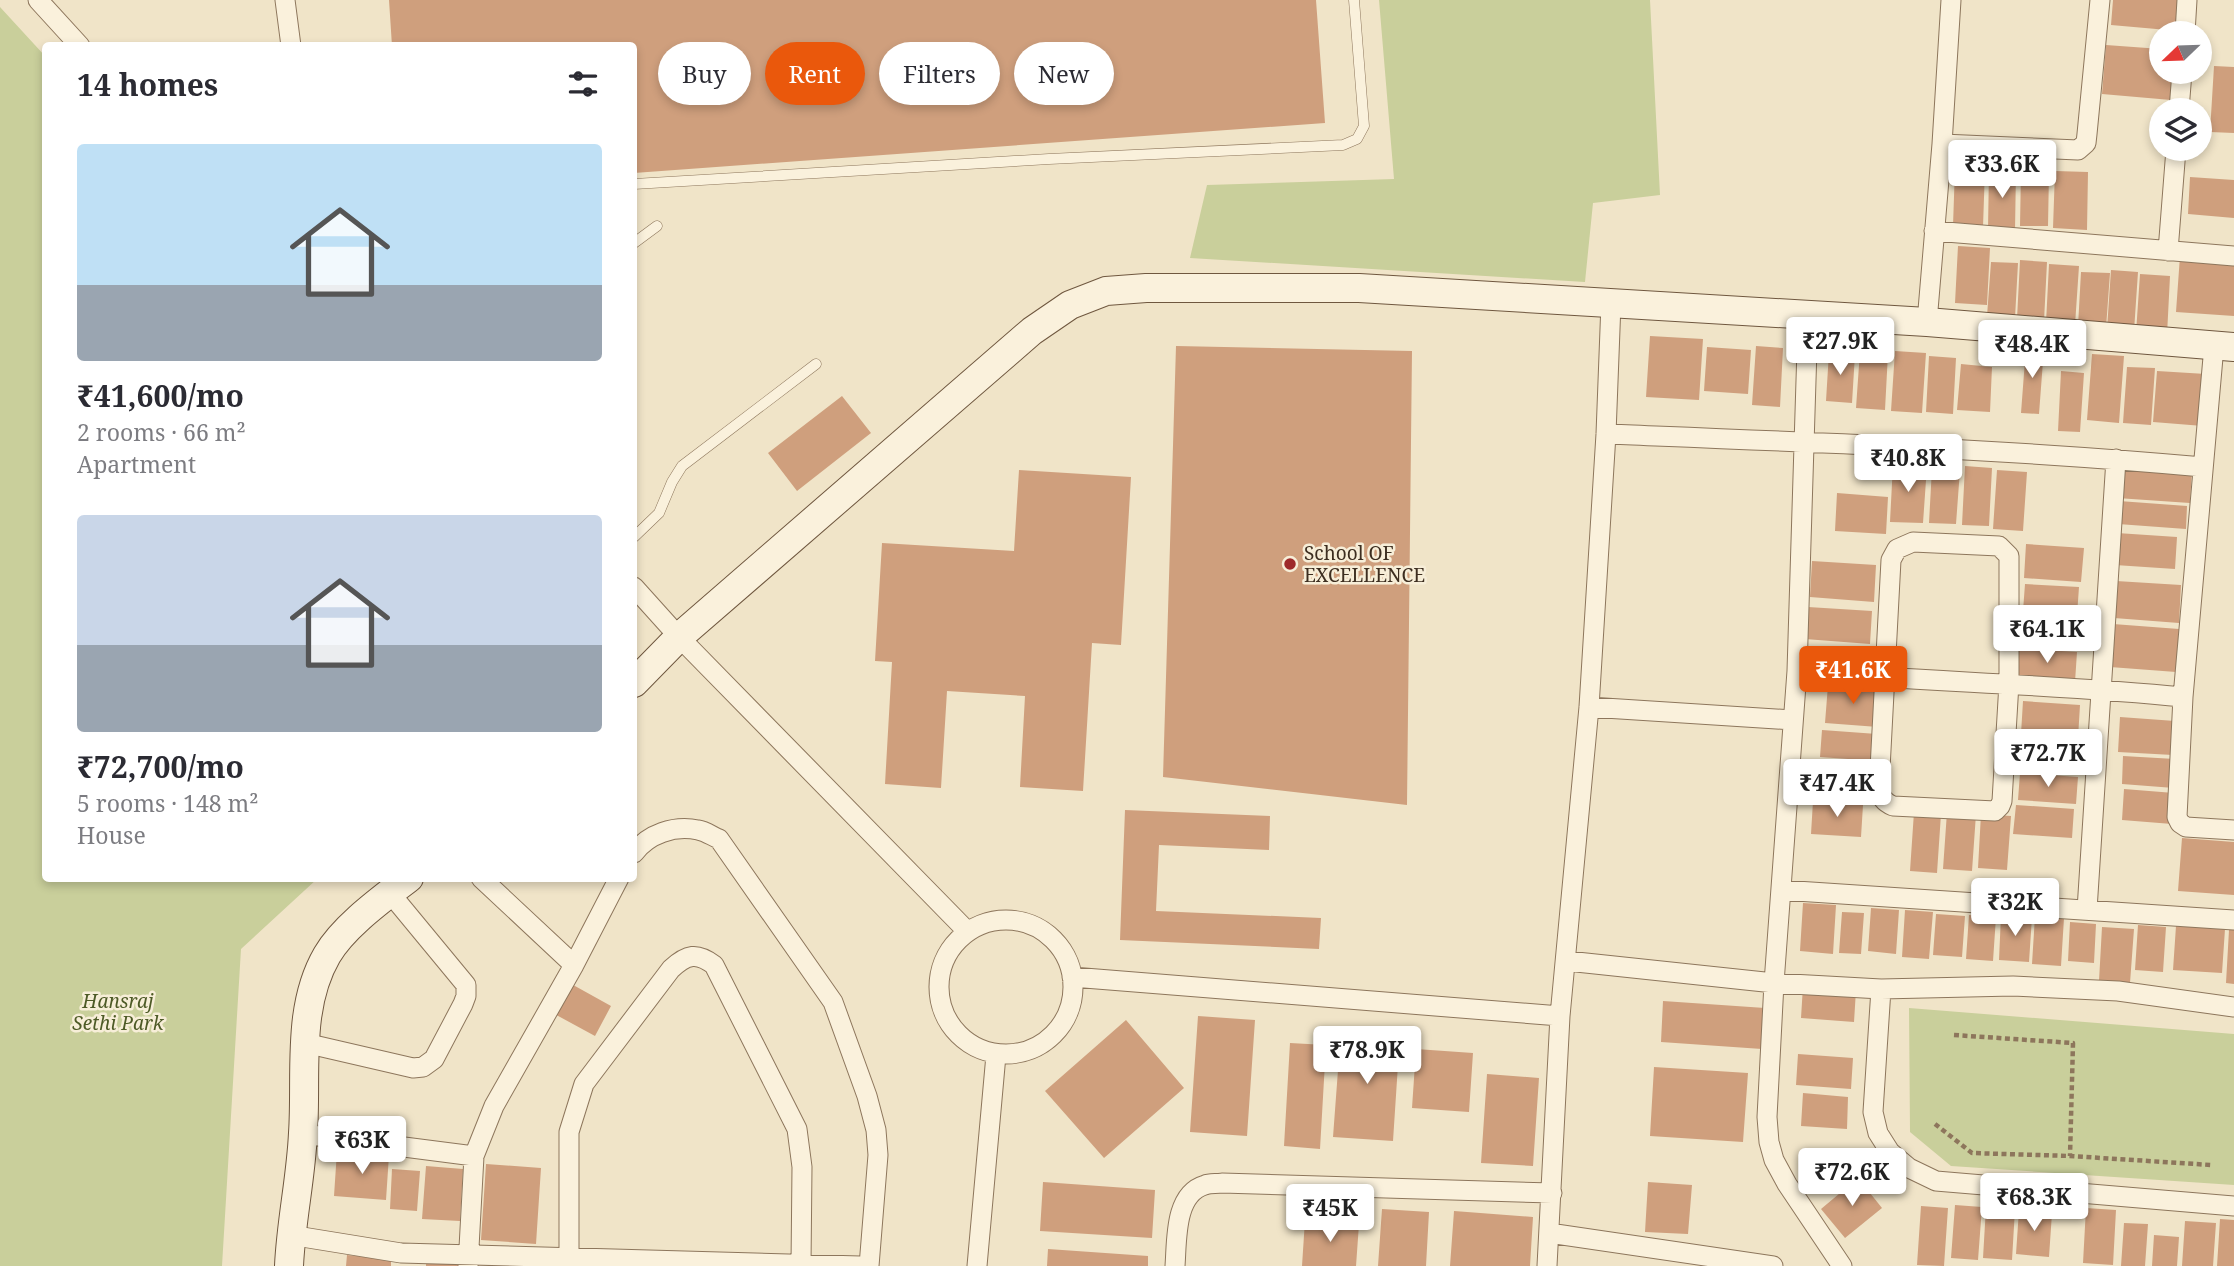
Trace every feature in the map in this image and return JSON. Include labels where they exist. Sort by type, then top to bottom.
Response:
[{"type":"street","points":[[38,0],[76,42]]},
{"type":"street","points":[[285,0],[290,42]]},
{"type":"street","points":[[1927,322],[1951,0]]},
{"type":"street","points":[[1942,144],[2078,150],[2083,147],[2087,134],[2100,0]]},
{"type":"street","points":[[2186,21],[2187,0]]},
{"type":"street","points":[[2168,251],[2175,161]]},
{"type":"street","points":[[1934,232],[2234,256]]},
{"type":"street","points":[[637,680],[679,637],[1032,331],[1070,305],[1106,291],[1146,288],[1359,288],[1927,322],[2224,346],[2203,467],[2183,697],[2176,817],[2186,827],[2234,830]]},
{"type":"street","points":[[1547,1266],[1560,1016],[1589,706],[1606,434],[1611,303]]},
{"type":"street","points":[[1808,316],[1797,671],[1774,983],[1768,1118],[1769,1142],[1774,1160],[1842,1266]]},
{"type":"street","points":[[1606,434],[2116,459],[2203,467]]},
{"type":"street","points":[[2087,910],[2116,459]]},
{"type":"street","points":[[1913,542],[1999,546],[2005,550],[2011,562],[2009,682],[2002,801],[1997,810],[1992,812],[1897,807],[1885,803],[1879,788],[1891,560],[1896,549],[1913,542]]},
{"type":"street","points":[[637,590],[679,637],[968,932]]},
{"type":"street","points":[[1797,671],[1885,678],[2009,682],[2183,697]]},
{"type":"street","points":[[1589,706],[1792,720]]},
{"type":"street","points":[[637,848],[656,833],[683,829],[700,830],[719,839],[832,1002],[867,1096],[876,1130],[878,1155],[869,1266]]},
{"type":"street","points":[[485,882],[574,965]]},
{"type":"street","points":[[468,1261],[474,1156],[494,1105],[574,965],[617,882]]},
{"type":"street","points":[[289,1266],[290,1236],[303,1134],[305,1043],[311,998],[321,965],[343,934],[399,886],[466,985],[463,1004],[434,1059],[423,1067],[413,1068],[305,1043]]},
{"type":"street","points":[[1781,890],[2234,920]]},
{"type":"street","points":[[1004,920],[1023,922],[1041,930],[1056,943],[1067,959],[1072,977],[1072,997],[1067,1016],[1056,1032],[1041,1045],[1023,1053],[996,1055],[965,1041],[950,1025],[941,1006],[939,985],[942,964],[953,946],[968,932],[985,923],[1004,920]]},
{"type":"street","points":[[569,1258],[569,1132],[584,1084],[671,969],[692,956],[703,956],[714,965],[797,1129],[802,1167],[801,1265]]},
{"type":"street","points":[[1567,961],[1774,983],[1881,989],[2013,986],[2118,991],[2234,1007]]},
{"type":"street","points":[[1072,977],[1560,1016]]},
{"type":"street","points":[[1881,989],[1873,1112],[1878,1133],[1890,1153],[1909,1168],[1936,1181],[2234,1206]]},
{"type":"street","points":[[977,1266],[996,1055]]},
{"type":"street","points":[[303,1134],[474,1156]]},
{"type":"street","points":[[1175,1266],[1183,1205],[1193,1192],[1205,1185],[1552,1193]]},
{"type":"street","points":[[1549,1233],[1773,1266]]},
{"type":"street","points":[[290,1236],[401,1260],[569,1258],[860,1266]]},
{"type":"lane","points":[[637,184],[1343,145],[1357,139],[1364,126],[1354,0]]},
{"type":"lane","points":[[637,241],[657,226]]},
{"type":"lane","points":[[637,534],[659,513],[682,466],[816,364]]},
{"type":"path","points":[[1954,1035],[2073,1043],[2070,1156]]},
{"type":"path","points":[[1935,1124],[1972,1153],[2211,1165]]},
{"type":"green space","points":[[1379,0],[1650,0],[1660,195],[1593,203],[1585,282],[1190,258],[1207,185],[1394,179]]},
{"type":"green space","name":"Hansraj Sethi Park","points":[[0,7],[42,53],[42,882],[314,882],[241,949],[222,1266],[0,1266]]},
{"type":"green space","points":[[1909,1008],[2234,1034],[2234,1185],[1951,1166],[1910,1132]]},
{"type":"building","points":[[389,0],[1316,0],[1325,123],[637,173],[637,42],[392,42]]},
{"type":"building","points":[[2113,0],[2181,0],[2180,21],[2149,21],[2149,28],[2111,25]]},
{"type":"building","points":[[2106,45],[2149,48],[2149,84],[2173,84],[2171,98],[2102,94]]},
{"type":"building","points":[[2214,66],[2234,67],[2234,133],[2212,132]]},
{"type":"building","points":[[1955,167],[1985,168],[1983,227],[1953,226]]},
{"type":"building","points":[[1989,170],[2016,171],[2015,230],[1988,229]]},
{"type":"building","points":[[2021,171],[2049,172],[2048,226],[2020,226]]},
{"type":"building","points":[[2055,171],[2088,172],[2087,230],[2053,228]]},
{"type":"building","points":[[2190,177],[2234,180],[2234,218],[2188,214]]},
{"type":"building","points":[[1958,246],[1990,248],[1987,305],[1955,303]]},
{"type":"building","points":[[2180,256],[2234,260],[2234,316],[2176,312]]},
{"type":"building","points":[[2020,260],[2047,262],[2044,321],[2017,319]]},
{"type":"building","points":[[1991,262],[2018,263],[2015,318],[1987,316]]},
{"type":"building","points":[[2049,264],[2079,266],[2075,325],[2046,323]]},
{"type":"building","points":[[2111,270],[2138,272],[2134,331],[2107,329]]},
{"type":"building","points":[[2081,272],[2110,273],[2106,328],[2078,326]]},
{"type":"building","points":[[2140,274],[2170,276],[2167,335],[2136,333]]},
{"type":"building","points":[[1650,336],[1703,339],[1699,400],[1646,397]]},
{"type":"building","name":"School OF EXCELLENCE","points":[[1176,346],[1412,351],[1407,805],[1163,777]]},
{"type":"building","points":[[1756,346],[1783,348],[1780,407],[1752,405]]},
{"type":"building","points":[[1707,347],[1751,350],[1748,394],[1704,391]]},
{"type":"building","points":[[2026,347],[2044,348],[2039,414],[2021,413]]},
{"type":"building","points":[[1860,351],[1888,353],[1885,410],[1856,408]]},
{"type":"building","points":[[1895,351],[1926,353],[1922,413],[1891,411]]},
{"type":"building","points":[[1829,352],[1855,354],[1852,403],[1826,401]]},
{"type":"building","points":[[2092,354],[2124,356],[2119,423],[2087,420]]},
{"type":"building","points":[[1929,356],[1956,358],[1953,414],[1926,412]]},
{"type":"building","points":[[1961,364],[1992,367],[1990,412],[1957,410]]},
{"type":"building","points":[[2127,367],[2155,368],[2151,425],[2123,423]]},
{"type":"building","points":[[2061,371],[2084,373],[2080,432],[2058,431]]},
{"type":"building","points":[[2157,371],[2206,374],[2203,426],[2153,422]]},
{"type":"building","points":[[842,396],[871,433],[797,491],[768,453]]},
{"type":"building","points":[[1893,464],[1927,466],[1923,523],[1890,522]]},
{"type":"building","points":[[2119,464],[2192,470],[2190,503],[2117,498]]},
{"type":"building","points":[[1965,466],[1992,468],[1989,526],[1962,525]]},
{"type":"building","points":[[1932,468],[1960,470],[1956,524],[1929,523]]},
{"type":"building","points":[[1019,470],[1131,477],[1121,645],[1092,643],[1083,791],[1020,787],[1025,696],[947,691],[941,788],[885,784],[892,662],[875,661],[882,543],[1014,551]]},
{"type":"building","points":[[1997,470],[2027,472],[2023,531],[1993,529]]},
{"type":"building","points":[[1837,493],[1888,497],[1886,534],[1835,531]]},
{"type":"building","points":[[2119,501],[2187,506],[2186,529],[2118,524]]},
{"type":"building","points":[[2117,533],[2177,537],[2175,569],[2115,565]]},
{"type":"building","points":[[2026,544],[2084,548],[2081,582],[2024,578]]},
{"type":"building","points":[[1812,561],[1876,565],[1874,602],[1810,597]]},
{"type":"building","points":[[2116,581],[2181,585],[2179,623],[2114,618]]},
{"type":"building","points":[[2025,584],[2079,587],[2077,615],[2023,611]]},
{"type":"building","points":[[1808,607],[1872,611],[1870,644],[1805,639]]},
{"type":"building","points":[[2023,617],[2081,621],[2079,648],[2021,644]]},
{"type":"building","points":[[2113,624],[2179,629],[2176,672],[2110,667]]},
{"type":"building","points":[[2019,648],[2077,652],[2075,682],[2017,678]]},
{"type":"building","points":[[1828,685],[1880,689],[1878,727],[1825,723]]},
{"type":"building","points":[[2023,701],[2080,705],[2078,738],[2021,734]]},
{"type":"building","points":[[2120,717],[2175,721],[2173,755],[2118,752]]},
{"type":"building","points":[[1822,730],[1877,734],[1876,761],[1820,757]]},
{"type":"building","points":[[2022,740],[2076,744],[2074,771],[2020,768]]},
{"type":"building","points":[[2123,756],[2175,759],[2174,788],[2122,784]]},
{"type":"building","points":[[1825,763],[1876,767],[1873,799],[1823,796]]},
{"type":"building","points":[[2020,773],[2078,777],[2076,804],[2018,800]]},
{"type":"building","points":[[2124,789],[2174,793],[2172,824],[2122,820]]},
{"type":"building","points":[[1813,801],[1863,805],[1861,837],[1811,834]]},
{"type":"building","points":[[2016,805],[2074,809],[2072,838],[2013,834]]},
{"type":"building","points":[[1125,810],[1270,816],[1269,850],[1159,845],[1156,911],[1321,918],[1319,949],[1120,940]]},
{"type":"building","points":[[1914,812],[1941,814],[1937,873],[1910,871]]},
{"type":"building","points":[[1947,812],[1976,814],[1972,871],[1943,869]]},
{"type":"building","points":[[1981,814],[2011,816],[2007,870],[1978,868]]},
{"type":"building","points":[[2182,838],[2234,842],[2234,895],[2178,891]]},
{"type":"building","points":[[1803,903],[1836,905],[1833,954],[1800,951]]},
{"type":"building","points":[[1871,908],[1899,910],[1896,954],[1868,951]]},
{"type":"building","points":[[1905,910],[1933,912],[1929,959],[1902,957]]},
{"type":"building","points":[[1842,912],[1864,913],[1861,954],[1839,953]]},
{"type":"building","points":[[1936,914],[1965,916],[1962,957],[1933,955]]},
{"type":"building","points":[[1969,915],[1996,917],[1993,961],[1966,959]]},
{"type":"building","points":[[2001,915],[2032,917],[2029,962],[1999,960]]},
{"type":"building","points":[[2035,916],[2064,918],[2061,966],[2032,964]]},
{"type":"building","points":[[2070,922],[2096,924],[2094,963],[2068,961]]},
{"type":"building","points":[[2138,925],[2166,927],[2163,972],[2135,970]]},
{"type":"building","points":[[2176,926],[2225,929],[2222,973],[2173,970]]},
{"type":"building","points":[[2102,927],[2134,929],[2130,983],[2099,981]]},
{"type":"building","points":[[2229,930],[2234,930],[2234,984],[2226,983]]},
{"type":"building","points":[[566,981],[611,1006],[595,1036],[549,1011]]},
{"type":"building","points":[[1803,986],[1856,990],[1854,1022],[1801,1018]]},
{"type":"building","points":[[1663,1001],[1765,1008],[1762,1049],[1661,1042]]},
{"type":"building","points":[[1198,1016],[1255,1020],[1247,1136],[1190,1132]]},
{"type":"building","points":[[1126,1020],[1184,1088],[1104,1158],[1045,1091]]},
{"type":"building","points":[[1341,1030],[1400,1034],[1393,1141],[1333,1137]]},
{"type":"building","points":[[1290,1043],[1326,1045],[1320,1149],[1284,1146]]},
{"type":"building","points":[[1416,1049],[1473,1053],[1469,1112],[1412,1108]]},
{"type":"building","points":[[1798,1054],[1853,1058],[1851,1089],[1796,1085]]},
{"type":"building","points":[[1654,1067],[1748,1073],[1743,1142],[1650,1136]]},
{"type":"building","points":[[1487,1074],[1539,1078],[1533,1166],[1481,1163]]},
{"type":"building","points":[[1803,1093],[1848,1097],[1847,1129],[1801,1126]]},
{"type":"building","points":[[337,1151],[389,1155],[386,1200],[334,1196]]},
{"type":"building","points":[[486,1164],[541,1168],[536,1244],[481,1240]]},
{"type":"building","points":[[426,1166],[463,1169],[460,1221],[422,1219]]},
{"type":"building","points":[[392,1169],[420,1171],[417,1211],[390,1209]]},
{"type":"building","points":[[1858,1178],[1882,1208],[1845,1238],[1821,1209]]},
{"type":"building","points":[[1043,1182],[1155,1190],[1152,1238],[1040,1231]]},
{"type":"building","points":[[1648,1182],[1692,1185],[1688,1234],[1645,1232]]},
{"type":"building","points":[[1955,1205],[1982,1207],[1978,1260],[1951,1258]]},
{"type":"building","points":[[1921,1206],[1948,1208],[1944,1266],[1917,1265]]},
{"type":"building","points":[[1986,1207],[2015,1209],[2012,1260],[1983,1258]]},
{"type":"building","points":[[2086,1208],[2116,1210],[2113,1265],[2083,1263]]},
{"type":"building","points":[[1382,1209],[1429,1212],[1426,1266],[1378,1266]]},
{"type":"building","points":[[2019,1210],[2052,1213],[2049,1257],[2016,1254]]},
{"type":"building","points":[[1454,1211],[1533,1217],[1530,1266],[1450,1266]]},
{"type":"building","points":[[2220,1219],[2234,1220],[2234,1266],[2217,1266]]},
{"type":"building","points":[[1305,1220],[1359,1224],[1356,1266],[1302,1266]]},
{"type":"building","points":[[2185,1221],[2216,1223],[2213,1266],[2182,1266]]},
{"type":"building","points":[[2124,1223],[2148,1224],[2145,1266],[2121,1266]]},
{"type":"building","points":[[2154,1235],[2179,1237],[2177,1266],[2152,1266]]},
{"type":"building","points":[[1048,1249],[1148,1256],[1148,1266],[1047,1266]]},
{"type":"building","points":[[347,1255],[391,1259],[391,1266],[346,1266]]},
{"type":"building","points":[[426,1259],[466,1262],[466,1266],[426,1266]]},
{"type":"place","name":"School OF EXCELLENCE","points":[[1290,564]]}]
